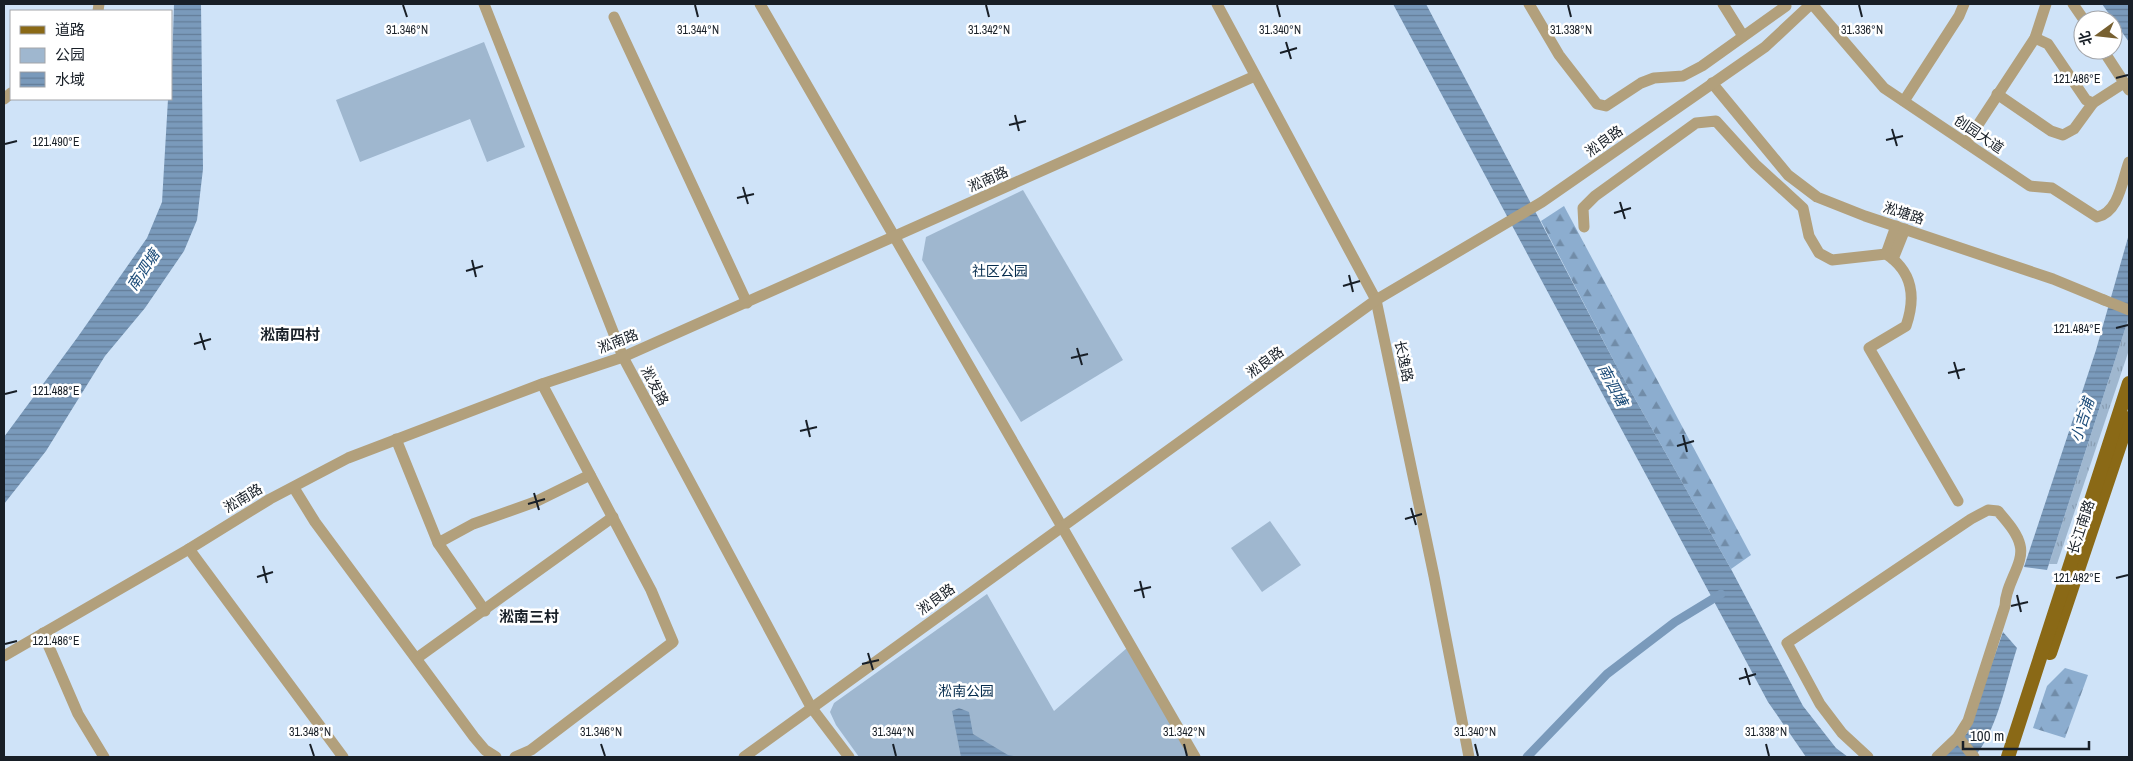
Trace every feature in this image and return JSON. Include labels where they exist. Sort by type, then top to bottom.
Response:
[{"type":"main road","name":"长江南路","points":[[2008,757],[2062,584],[2129,383]]},
{"type":"main road","points":[[2024,708],[2051,650],[2129,418]]},
{"type":"street","name":"淞发路","points":[[484,4],[623,357],[811,707],[849,757]]},
{"type":"street","points":[[760,4],[893,238],[1063,527],[1195,757]]},
{"type":"street","name":"长逸路","points":[[1217,4],[1376,300],[1434,576],[1469,757]]},
{"type":"street","points":[[1529,4],[1559,55],[1597,104],[1601,106],[1606,106],[1641,83],[1654,78],[1683,76],[1702,66],[1786,5],[1795,21]]},
{"type":"street","points":[[1723,4],[1743,36]]},
{"type":"street","name":"淞良路","points":[[744,757],[1376,300],[1503,227],[1542,202],[1765,48],[1812,4]]},
{"type":"street","name":"创园大道","points":[[1812,4],[1884,88],[2030,186],[2052,188],[2097,217],[2105,215],[2112,209],[2129,162]]},
{"type":"street","points":[[1904,102],[1959,16],[1964,4]]},
{"type":"street","points":[[1966,143],[2035,38],[2046,4]]},
{"type":"street","points":[[614,17],[747,303]]},
{"type":"street","points":[[2035,38],[2048,44],[2086,100],[2093,103]]},
{"type":"street","points":[[1997,94],[2051,131],[2063,135],[2074,129],[2093,103],[2127,86],[2110,60]]},
{"type":"street","name":"淞南路","points":[[4,656],[189,549],[270,499],[348,458],[542,384],[623,357],[1255,76]]},
{"type":"street","name":"淞塘路","points":[[1712,83],[1788,175],[1817,197],[1901,228],[2053,279],[2129,310]]},
{"type":"street","points":[[1584,227],[1582,208],[1595,196],[1696,122],[1716,121],[1755,164],[1802,208],[1809,236],[1819,253],[1832,260],[1872,254],[1890,256],[1898,262],[1910,282],[1911,310],[1906,326],[1870,348],[1958,501]]},
{"type":"street","points":[[1890,256],[1901,228]]},
{"type":"street","points":[[514,757],[531,750],[673,642],[652,590],[542,384]]},
{"type":"street","points":[[396,439],[438,543],[485,611]]},
{"type":"street","points":[[438,543],[473,524],[536,502],[590,475]]},
{"type":"street","points":[[294,488],[315,522],[485,750],[496,757]]},
{"type":"street","points":[[1868,757],[1842,733],[1820,704],[1787,643],[1971,519],[1988,510],[1998,511],[2014,532],[2020,545],[2020,561],[2005,593],[2005,606],[1960,746],[1937,757]]},
{"type":"street","points":[[417,658],[485,611],[613,517]]},
{"type":"street","points":[[189,549],[342,757]]},
{"type":"street","points":[[43,633],[78,714],[104,757]]},
{"type":"street","points":[[1960,746],[1974,757]]},
{"type":"green space","points":[[484,42],[525,147],[487,162],[470,119],[360,162],[336,100]]},
{"type":"green space","name":"社区公园","points":[[1023,190],[1123,360],[1021,422],[922,260],[926,237]]},
{"type":"green space","points":[[1564,206],[1751,555],[1731,569],[1616,365],[1541,221]]},
{"type":"green space","points":[[2128,320],[2129,350],[2057,564],[2049,564]]},
{"type":"green space","points":[[1270,521],[1301,565],[1262,592],[1231,548]]},
{"type":"green space","name":"淞南公园","points":[[987,594],[1054,711],[1127,648],[1190,757],[859,757],[836,725],[830,712],[834,703]]},
{"type":"green space","points":[[2065,668],[2088,675],[2065,738],[2033,728],[2047,686]]},
{"type":"water","name":"南泗塘","points":[[174,4],[201,4],[203,169],[197,220],[184,251],[145,308],[105,356],[46,451],[4,504],[4,437],[77,338],[147,238],[162,202],[168,100],[172,100]]},
{"type":"water","name":"南泗塘","points":[[1393,4],[1426,4],[1616,365],[1731,569],[1803,706],[1836,748],[1848,757],[1806,757],[1768,702]]},
{"type":"water","points":[[2102,4],[2128,4],[2129,42],[2123,34],[2123,10],[2106,10]]},
{"type":"water","name":"小吉浦","points":[[2129,234],[2129,317],[2047,570],[2024,567],[2096,350]]},
{"type":"water","points":[[2003,632],[2017,648],[2000,706],[1989,734],[1974,757],[1944,757],[1967,733]]},
{"type":"water","points":[[959,708],[969,712],[973,734],[1008,755],[1019,757],[961,757],[952,711]]},
{"type":"waterway","points":[[1527,757],[1607,674],[1675,622],[1721,594]]},
{"type":"district","name":"淞南四村","points":[[290,334]]},
{"type":"district","name":"淞南三村","points":[[529,616]]}]
